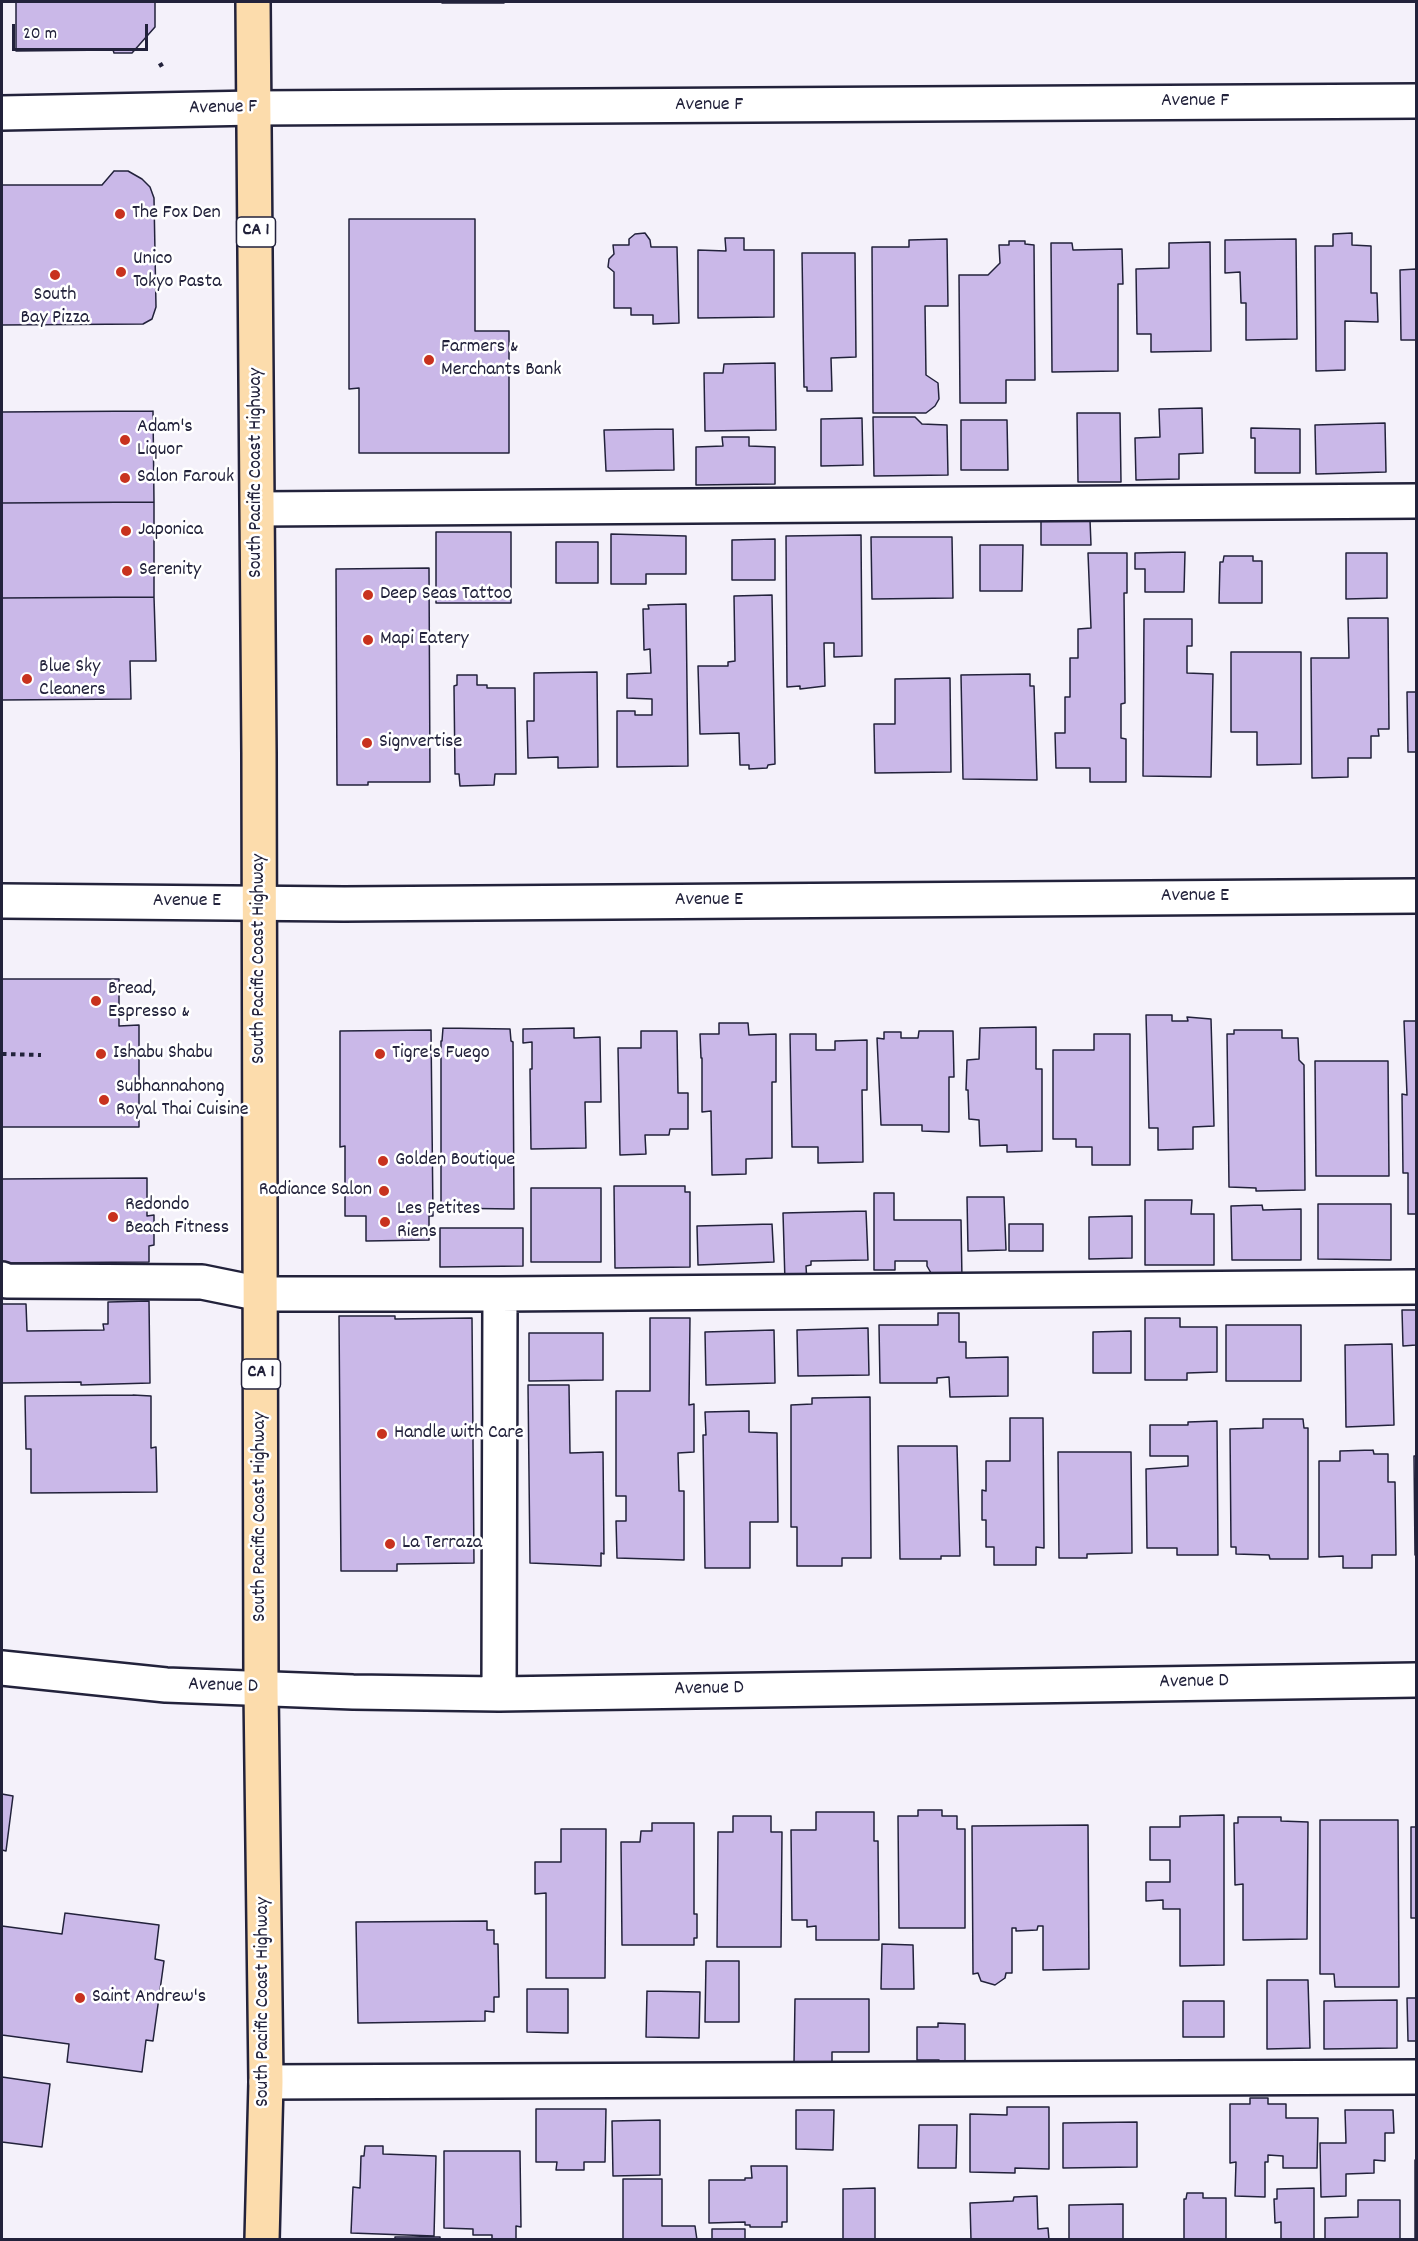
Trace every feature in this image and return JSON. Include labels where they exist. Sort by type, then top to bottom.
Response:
[{"type":"highway","name":"South Pacific Coast Highway","points":[[254,2],[260,903],[261,1689],[266,2082],[262,2240]]},
{"type":"street","name":"Avenue F","points":[[2,113],[255,108],[1416,101]]},
{"type":"street","points":[[258,509],[1416,501]]},
{"type":"street","name":"Avenue E","points":[[2,902],[356,904],[1416,896]]},
{"type":"street","points":[[4,1282],[202,1282],[261,1294],[1416,1287]]},
{"type":"street","points":[[499,1694],[501,1294]]},
{"type":"street","name":"Avenue D","points":[[2,1668],[166,1685],[499,1694],[1416,1680]]},
{"type":"street","points":[[266,2082],[1416,2077]]},
{"type":"path","points":[[2,1054],[41,1054]]},
{"type":"building","points":[[16,2],[155,2],[155,27],[132,53],[114,53],[113,50],[16,51]]},
{"type":"building","points":[[504,2],[504,3],[442,3]]},
{"type":"building","points":[[114,171],[128,171],[142,179],[150,187],[154,198],[156,307],[152,319],[143,324],[2,325],[2,185],[102,185]]},
{"type":"building","name":"Farmers & Merchants Bank","points":[[349,219],[475,219],[475,331],[509,331],[509,453],[359,453],[359,388],[349,389]]},
{"type":"building","points":[[645,233],[650,240],[651,247],[677,247],[679,323],[653,324],[653,315],[631,315],[631,308],[614,308],[614,272],[608,267],[609,259],[614,254],[613,245],[629,245],[629,239],[635,234]]},
{"type":"building","points":[[1352,233],[1352,245],[1371,246],[1371,293],[1377,293],[1378,322],[1345,321],[1345,370],[1316,371],[1315,246],[1333,246],[1333,234]]},
{"type":"building","points":[[725,238],[744,238],[744,250],[774,250],[774,317],[698,318],[698,250],[726,251]]},
{"type":"building","points":[[947,239],[948,306],[925,306],[926,375],[938,383],[939,399],[935,406],[926,413],[873,413],[872,247],[909,247],[909,240]]},
{"type":"building","points":[[1296,239],[1297,339],[1246,340],[1246,303],[1241,303],[1240,272],[1225,273],[1225,240]]},
{"type":"building","points":[[1009,241],[1025,241],[1025,244],[1034,245],[1035,380],[1006,380],[1006,403],[960,403],[959,275],[988,275],[1000,263],[999,245],[1009,245]]},
{"type":"building","points":[[1210,242],[1211,351],[1151,352],[1151,334],[1137,334],[1136,269],[1169,268],[1169,243]]},
{"type":"building","points":[[1051,243],[1072,243],[1073,250],[1122,249],[1123,284],[1118,284],[1118,371],[1052,372]]},
{"type":"building","points":[[802,253],[855,253],[856,357],[831,358],[832,391],[807,391],[807,387],[804,387]]},
{"type":"building","points":[[1416,269],[1416,340],[1401,340],[1400,270]]},
{"type":"building","points":[[775,363],[776,430],[705,431],[704,373],[723,373],[724,364]]},
{"type":"building","points":[[1202,408],[1203,453],[1179,454],[1179,479],[1136,480],[1135,438],[1160,437],[1159,409]]},
{"type":"building","points":[[153,411],[154,502],[2,503],[2,412]]},
{"type":"building","points":[[1077,413],[1120,413],[1121,482],[1078,482]]},
{"type":"building","points":[[873,417],[915,417],[922,424],[947,425],[948,475],[874,476]]},
{"type":"building","points":[[862,418],[863,465],[821,466],[821,419]]},
{"type":"building","points":[[961,420],[1007,420],[1008,470],[961,470]]},
{"type":"building","points":[[1385,423],[1386,472],[1316,474],[1315,425]]},
{"type":"building","points":[[1251,428],[1300,429],[1300,473],[1255,473],[1255,438],[1251,438]]},
{"type":"building","points":[[673,429],[674,470],[606,471],[604,430]]},
{"type":"building","points":[[722,437],[749,437],[749,446],[775,447],[775,484],[696,485],[696,447],[723,446]]},
{"type":"building","points":[[154,502],[154,597],[2,598],[2,503]]},
{"type":"building","points":[[1090,520],[1091,545],[1041,545],[1041,521]]},
{"type":"building","points":[[436,532],[511,532],[511,603],[436,603]]},
{"type":"building","points":[[611,534],[686,536],[686,574],[646,574],[646,584],[611,584]]},
{"type":"building","points":[[861,535],[862,656],[834,657],[834,643],[824,643],[825,686],[800,689],[800,686],[787,687],[786,536]]},
{"type":"building","points":[[871,537],[952,537],[953,598],[872,599]]},
{"type":"building","points":[[775,539],[775,580],[732,580],[732,540]]},
{"type":"building","points":[[556,542],[598,542],[598,583],[556,583]]},
{"type":"building","points":[[980,545],[1023,545],[1022,591],[980,591]]},
{"type":"building","points":[[1185,552],[1184,592],[1145,592],[1145,569],[1135,569],[1135,553]]},
{"type":"building","points":[[1088,553],[1127,553],[1127,593],[1124,593],[1125,703],[1121,704],[1121,738],[1126,739],[1126,782],[1090,782],[1090,768],[1056,768],[1055,733],[1065,733],[1065,697],[1070,697],[1070,658],[1078,658],[1078,629],[1091,628]]},
{"type":"building","points":[[1346,553],[1387,553],[1387,598],[1346,599]]},
{"type":"building","points":[[1224,556],[1253,556],[1253,561],[1262,561],[1262,603],[1219,603],[1220,562],[1223,562]]},
{"type":"building","points":[[429,568],[430,782],[368,782],[368,785],[337,785],[336,569]]},
{"type":"building","points":[[772,595],[775,764],[768,765],[767,768],[749,769],[749,765],[740,765],[739,733],[700,734],[698,666],[728,666],[728,662],[735,661],[734,596]]},
{"type":"building","points":[[154,597],[156,661],[130,661],[131,699],[2,700],[2,598]]},
{"type":"building","points":[[686,604],[688,766],[617,767],[617,711],[635,711],[635,715],[652,715],[652,699],[627,698],[627,674],[651,673],[650,649],[644,650],[643,609],[649,609],[648,605]]},
{"type":"building","points":[[1348,618],[1388,618],[1389,729],[1378,729],[1379,736],[1371,736],[1371,758],[1348,758],[1348,777],[1312,778],[1311,658],[1349,658]]},
{"type":"building","points":[[1144,619],[1192,619],[1192,646],[1187,646],[1187,673],[1213,674],[1211,777],[1143,776]]},
{"type":"building","points":[[1231,652],[1301,652],[1301,764],[1257,765],[1257,732],[1231,732]]},
{"type":"building","points":[[597,672],[598,767],[558,768],[558,757],[528,758],[527,721],[534,721],[534,673]]},
{"type":"building","points":[[1030,674],[1030,686],[1034,686],[1037,780],[963,779],[961,675]]},
{"type":"building","points":[[457,675],[477,675],[477,685],[487,685],[487,688],[515,688],[516,774],[495,774],[494,785],[460,786],[459,774],[455,774],[454,686],[457,685]]},
{"type":"building","points":[[950,678],[951,772],[875,773],[874,724],[895,724],[895,679]]},
{"type":"building","points":[[1407,692],[1416,692],[1416,752],[1408,752]]},
{"type":"building","points":[[2,979],[119,979],[119,1026],[139,1025],[139,1127],[2,1127]]},
{"type":"building","points":[[1146,1015],[1172,1015],[1172,1021],[1188,1021],[1187,1017],[1211,1019],[1214,1126],[1193,1127],[1193,1149],[1158,1150],[1158,1128],[1149,1128]]},
{"type":"building","points":[[1404,1021],[1416,1021],[1416,1214],[1408,1214],[1408,1173],[1403,1173],[1402,1094],[1407,1095]]},
{"type":"building","points":[[719,1023],[748,1023],[749,1035],[776,1034],[776,1082],[772,1082],[772,1158],[746,1159],[746,1174],[712,1175],[711,1111],[702,1112],[700,1034],[719,1034]]},
{"type":"building","points":[[1036,1027],[1036,1069],[1042,1069],[1042,1151],[1007,1152],[1007,1145],[980,1146],[979,1120],[969,1119],[968,1090],[966,1090],[967,1060],[979,1059],[980,1028]]},
{"type":"building","points":[[443,1028],[510,1029],[513,1042],[514,1209],[441,1208]],"holes":[[[469,1154],[487,1154],[487,1163],[469,1163]]]},
{"type":"building","points":[[574,1028],[574,1038],[600,1037],[601,1102],[585,1102],[586,1148],[531,1149],[532,1042],[523,1043],[523,1029]]},
{"type":"building","points":[[431,1030],[433,1216],[429,1216],[429,1240],[366,1241],[366,1216],[345,1216],[345,1146],[340,1147],[340,1031]]},
{"type":"building","points":[[1234,1030],[1282,1030],[1282,1038],[1298,1038],[1299,1060],[1304,1065],[1305,1190],[1256,1191],[1256,1188],[1229,1187],[1227,1034],[1234,1034]]},
{"type":"building","points":[[641,1031],[677,1031],[678,1093],[688,1093],[688,1129],[670,1129],[669,1135],[645,1135],[646,1154],[620,1155],[618,1048],[641,1048]]},
{"type":"building","points":[[919,1031],[953,1031],[954,1077],[949,1077],[949,1132],[922,1131],[922,1125],[881,1125],[877,1038],[884,1039],[884,1032],[901,1032],[901,1038],[918,1038]]},
{"type":"building","points":[[790,1034],[816,1034],[816,1050],[835,1050],[835,1041],[867,1040],[867,1090],[862,1090],[863,1162],[818,1163],[818,1147],[792,1147]]},
{"type":"building","points":[[1094,1034],[1130,1034],[1130,1165],[1092,1165],[1092,1147],[1076,1147],[1076,1139],[1053,1139],[1053,1050],[1094,1050]]},
{"type":"building","points":[[1315,1061],[1388,1061],[1389,1176],[1316,1176]]},
{"type":"building","points":[[147,1178],[147,1216],[154,1215],[154,1245],[149,1246],[149,1262],[2,1263],[2,1179]]},
{"type":"building","points":[[614,1186],[685,1186],[685,1192],[690,1192],[690,1267],[615,1268]]},
{"type":"building","points":[[531,1188],[601,1188],[601,1262],[531,1262]]},
{"type":"building","points":[[874,1193],[894,1193],[894,1220],[961,1220],[962,1280],[935,1280],[927,1266],[927,1261],[895,1261],[895,1270],[874,1270]]},
{"type":"building","points":[[967,1197],[1004,1197],[1006,1250],[968,1251]]},
{"type":"building","points":[[1145,1200],[1192,1200],[1191,1214],[1214,1214],[1214,1265],[1145,1265]]},
{"type":"building","points":[[1318,1204],[1391,1204],[1391,1260],[1318,1259]]},
{"type":"building","points":[[1262,1205],[1263,1210],[1301,1209],[1301,1260],[1232,1260],[1231,1206]]},
{"type":"building","points":[[866,1211],[868,1260],[811,1261],[811,1265],[806,1266],[807,1282],[785,1282],[783,1213]]},
{"type":"building","points":[[1132,1216],[1132,1258],[1089,1259],[1089,1217]]},
{"type":"building","points":[[772,1224],[774,1262],[698,1265],[697,1226]]},
{"type":"building","points":[[1009,1224],[1043,1224],[1043,1251],[1009,1251]]},
{"type":"building","points":[[440,1228],[523,1228],[523,1266],[440,1267]]},
{"type":"building","points":[[149,1301],[150,1383],[81,1385],[81,1382],[2,1383],[2,1304],[26,1304],[27,1331],[104,1330],[103,1324],[108,1324],[108,1302]]},
{"type":"building","points":[[1402,1310],[1416,1310],[1416,1345],[1403,1346]]},
{"type":"building","points":[[938,1313],[959,1313],[959,1342],[966,1342],[966,1358],[1008,1357],[1008,1396],[950,1397],[949,1377],[937,1378],[937,1383],[880,1383],[879,1325],[938,1325]]},
{"type":"building","points":[[339,1316],[395,1316],[395,1319],[472,1318],[474,1563],[397,1564],[397,1571],[341,1571]]},
{"type":"building","points":[[650,1318],[690,1318],[689,1405],[694,1404],[694,1452],[678,1453],[679,1491],[684,1491],[684,1560],[617,1558],[616,1521],[626,1521],[626,1496],[616,1496],[616,1391],[650,1391]]},
{"type":"building","points":[[1145,1318],[1180,1318],[1180,1327],[1217,1327],[1217,1372],[1187,1373],[1187,1380],[1145,1380]]},
{"type":"building","points":[[1226,1325],[1301,1325],[1301,1381],[1226,1381]]},
{"type":"building","points":[[868,1328],[869,1375],[798,1376],[797,1330]]},
{"type":"building","points":[[774,1330],[775,1383],[706,1385],[705,1332]]},
{"type":"building","points":[[1131,1331],[1131,1373],[1093,1373],[1093,1332]]},
{"type":"building","points":[[529,1333],[603,1333],[603,1380],[529,1381]]},
{"type":"building","points":[[1392,1344],[1394,1425],[1346,1427],[1345,1345]]},
{"type":"building","points":[[528,1385],[569,1385],[570,1453],[603,1452],[604,1554],[601,1553],[601,1566],[530,1563]]},
{"type":"building","points":[[25,1396],[151,1396],[151,1448],[156,1447],[157,1492],[31,1493],[31,1449],[26,1449]]},
{"type":"building","points":[[870,1397],[871,1558],[842,1558],[842,1566],[797,1566],[797,1527],[791,1527],[791,1405],[812,1404],[812,1398]]},
{"type":"building","points":[[749,1411],[749,1432],[777,1433],[778,1522],[750,1522],[750,1568],[705,1568],[703,1435],[706,1435],[705,1412]]},
{"type":"building","points":[[1010,1418],[1043,1418],[1044,1548],[1036,1547],[1036,1565],[994,1565],[994,1547],[986,1547],[986,1520],[982,1520],[982,1490],[986,1491],[986,1461],[1010,1461]]},
{"type":"building","points":[[1263,1419],[1303,1419],[1304,1428],[1308,1428],[1308,1559],[1270,1559],[1269,1555],[1236,1554],[1236,1547],[1231,1547],[1230,1429],[1263,1428]]},
{"type":"building","points":[[1217,1421],[1218,1555],[1177,1555],[1177,1548],[1147,1548],[1146,1469],[1188,1466],[1188,1456],[1150,1456],[1150,1425],[1188,1425],[1188,1422]]},
{"type":"building","points":[[898,1446],[957,1446],[960,1556],[941,1556],[941,1559],[900,1559]]},
{"type":"building","points":[[1373,1450],[1374,1454],[1388,1454],[1388,1482],[1395,1482],[1396,1555],[1372,1555],[1372,1568],[1343,1568],[1343,1556],[1319,1557],[1319,1461],[1340,1461],[1340,1451]]},
{"type":"building","points":[[1058,1452],[1131,1452],[1132,1553],[1087,1554],[1087,1558],[1059,1558]]},
{"type":"building","points":[[1414,1456],[1416,1456],[1416,1555],[1415,1555]]},
{"type":"building","points":[[2,1794],[13,1796],[6,1851],[2,1850]]},
{"type":"building","points":[[918,1810],[942,1810],[942,1816],[957,1816],[957,1829],[965,1829],[965,1928],[899,1928],[898,1816],[918,1816]]},
{"type":"building","points":[[816,1812],[874,1812],[874,1841],[878,1841],[879,1940],[816,1940],[816,1926],[807,1927],[807,1920],[792,1920],[791,1830],[816,1830]]},
{"type":"building","points":[[1224,1815],[1224,1965],[1180,1966],[1180,1909],[1163,1909],[1163,1900],[1146,1901],[1146,1882],[1170,1882],[1170,1860],[1150,1860],[1150,1827],[1180,1827],[1180,1816]]},
{"type":"building","points":[[733,1816],[771,1816],[771,1832],[782,1832],[781,1947],[717,1947],[718,1832],[733,1832]]},
{"type":"building","points":[[1238,1817],[1281,1817],[1281,1821],[1308,1822],[1307,1939],[1243,1940],[1243,1884],[1235,1885],[1234,1823],[1238,1823]]},
{"type":"building","points":[[1320,1820],[1398,1820],[1399,1987],[1335,1987],[1334,1974],[1320,1974]]},
{"type":"building","points":[[652,1823],[694,1823],[694,1914],[697,1914],[697,1938],[694,1938],[694,1945],[622,1945],[621,1842],[640,1842],[641,1831],[652,1831]]},
{"type":"building","points":[[1088,1825],[1089,1969],[1043,1970],[1043,1926],[1038,1926],[1037,1930],[1016,1931],[1016,1928],[1012,1928],[1012,1973],[1006,1973],[1005,1978],[995,1985],[981,1981],[978,1973],[973,1974],[972,1826]]},
{"type":"building","points":[[1411,1827],[1416,1827],[1416,1918],[1411,1918]]},
{"type":"building","points":[[561,1829],[606,1829],[605,1978],[546,1978],[546,1893],[535,1894],[535,1862],[561,1862]]},
{"type":"building","name":"Saint Andrew's","points":[[65,1913],[159,1925],[155,1959],[164,1961],[153,2041],[146,2040],[142,2072],[67,2062],[69,2044],[2,2035],[2,1926],[62,1934]]},
{"type":"building","points":[[487,1921],[487,1930],[494,1930],[494,1944],[498,1944],[499,1997],[494,1997],[494,2012],[485,2011],[485,2021],[358,2023],[356,1922]]},
{"type":"building","points":[[882,1944],[913,1945],[914,1989],[881,1989]]},
{"type":"building","points":[[706,1961],[739,1961],[739,2022],[705,2022]]},
{"type":"building","points":[[1267,1980],[1308,1980],[1310,2048],[1267,2049]]},
{"type":"building","points":[[527,1989],[568,1989],[568,2033],[527,2032]]},
{"type":"building","points":[[647,1991],[700,1992],[699,2038],[646,2037]]},
{"type":"building","points":[[1407,1998],[1416,1998],[1416,2041],[1408,2041]]},
{"type":"building","points":[[795,1999],[869,1999],[869,2052],[832,2052],[832,2063],[794,2063]]},
{"type":"building","points":[[1397,2000],[1397,2048],[1324,2049],[1324,2001]]},
{"type":"building","points":[[1183,2001],[1224,2001],[1224,2037],[1183,2037]]},
{"type":"building","points":[[938,2023],[965,2024],[965,2064],[939,2064],[939,2060],[917,2060],[917,2027],[938,2027]]},
{"type":"building","points":[[2,2077],[50,2084],[42,2147],[2,2142]]},
{"type":"building","points":[[1250,2098],[1268,2098],[1268,2104],[1286,2104],[1286,2118],[1318,2118],[1317,2168],[1283,2168],[1283,2156],[1268,2155],[1268,2162],[1265,2162],[1265,2197],[1235,2196],[1236,2162],[1230,2163],[1230,2104],[1250,2104]]},
{"type":"building","points":[[1007,2107],[1049,2107],[1049,2169],[1015,2168],[1015,2173],[970,2172],[970,2114],[1007,2115]]},
{"type":"building","points":[[536,2109],[606,2109],[605,2162],[584,2162],[584,2170],[556,2170],[557,2162],[536,2162]]},
{"type":"building","points":[[796,2110],[834,2110],[833,2150],[796,2149]]},
{"type":"building","points":[[1345,2110],[1393,2110],[1394,2133],[1385,2133],[1385,2161],[1374,2160],[1374,2173],[1346,2174],[1346,2196],[1321,2197],[1320,2143],[1346,2143]]},
{"type":"building","points":[[660,2120],[660,2175],[613,2176],[612,2121]]},
{"type":"building","points":[[1137,2122],[1137,2167],[1063,2168],[1063,2123]]},
{"type":"building","points":[[919,2125],[957,2125],[956,2168],[918,2168]]},
{"type":"building","points":[[365,2146],[383,2146],[383,2154],[436,2156],[434,2236],[351,2233],[353,2187],[360,2188],[361,2156],[364,2156]]},
{"type":"building","points":[[444,2151],[520,2151],[521,2227],[516,2226],[516,2240],[492,2240],[492,2235],[473,2235],[473,2229],[444,2228]]},
{"type":"building","points":[[1416,2160],[1416,2240],[1415,2240]]},
{"type":"building","points":[[751,2166],[787,2166],[787,2222],[782,2222],[782,2227],[750,2227],[750,2225],[745,2225],[745,2222],[709,2223],[709,2180],[752,2178]]},
{"type":"building","points":[[623,2179],[662,2179],[662,2226],[695,2226],[697,2240],[623,2240]]},
{"type":"building","points":[[875,2188],[875,2240],[843,2240],[843,2189]]},
{"type":"building","points":[[1314,2188],[1314,2240],[1281,2240],[1281,2222],[1275,2223],[1274,2199],[1277,2199],[1277,2189]]},
{"type":"building","points":[[1187,2193],[1203,2193],[1203,2198],[1226,2198],[1226,2240],[1184,2240],[1184,2199]]},
{"type":"building","points":[[1037,2196],[1038,2229],[1048,2228],[1049,2240],[971,2240],[970,2203],[1013,2201],[1014,2197]]},
{"type":"building","points":[[1358,2200],[1400,2200],[1400,2240],[1325,2240],[1325,2218],[1358,2217]]},
{"type":"building","points":[[1123,2204],[1123,2240],[1069,2240],[1069,2205]]},
{"type":"building","points":[[712,2229],[745,2229],[745,2240],[712,2240]]},
{"type":"building","points":[[395,2237],[440,2237],[440,2240],[395,2240]]},
{"type":"place","name":"The Fox Den","points":[[120,214]]},
{"type":"place","name":"Unico Tokyo Pasta","points":[[121,272]]},
{"type":"place","name":"South Bay Pizza","points":[[55,275]]},
{"type":"place","name":"Farmers & Merchants Bank","points":[[429,360]]},
{"type":"place","name":"Adam's Liquor","points":[[125,440]]},
{"type":"place","name":"Salon Farouk","points":[[125,478]]},
{"type":"place","name":"Japonica","points":[[126,531]]},
{"type":"place","name":"Serenity","points":[[127,571]]},
{"type":"place","name":"Deep Seas Tattoo","points":[[368,595]]},
{"type":"place","name":"Mapi Eatery","points":[[368,640]]},
{"type":"place","name":"Blue Sky Cleaners","points":[[27,679]]},
{"type":"place","name":"Signvertise","points":[[367,743]]},
{"type":"place","name":"Bread, Espresso &","points":[[96,1001]]},
{"type":"place","name":"Ishabu Shabu","points":[[101,1054]]},
{"type":"place","name":"Tigre's Fuego","points":[[380,1054]]},
{"type":"place","name":"Subhannahong Royal Thai Cuisine","points":[[104,1100]]},
{"type":"place","name":"Golden Boutique","points":[[383,1161]]},
{"type":"place","name":"Radiance Salon","points":[[384,1191]]},
{"type":"place","name":"Redondo Beach Fitness","points":[[113,1217]]},
{"type":"place","name":"Les Petites Riens","points":[[385,1222]]},
{"type":"place","name":"Handle with Care","points":[[382,1434]]},
{"type":"place","name":"La Terraza","points":[[390,1544]]},
{"type":"place","name":"Saint Andrew's","points":[[80,1998]]}]
